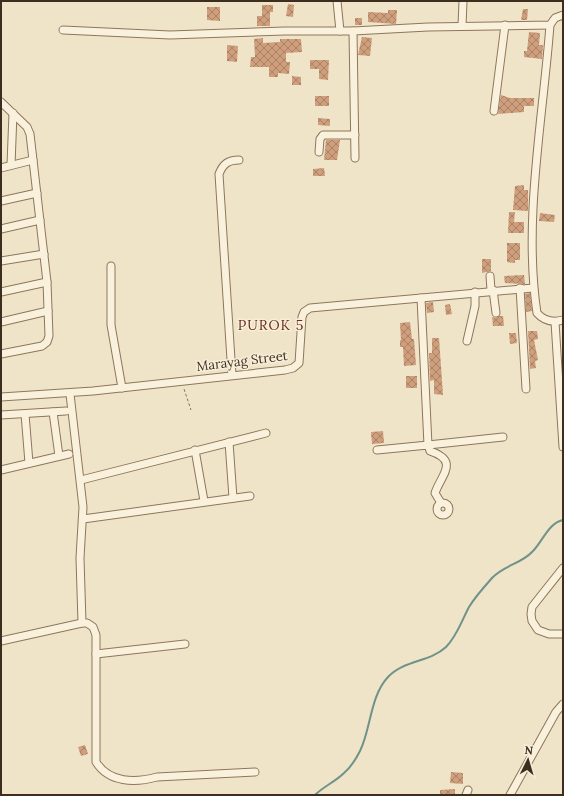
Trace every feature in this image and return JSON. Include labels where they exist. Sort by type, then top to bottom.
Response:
[{"type":"street","points":[[337,1],[340,31]]},
{"type":"street","points":[[462,26],[463,1]]},
{"type":"street","points":[[563,15],[555,18],[550,26],[542,94],[534,206],[533,288],[537,313],[542,318],[555,322],[563,320]]},
{"type":"street","points":[[494,111],[505,25]]},
{"type":"street","points":[[63,30],[170,35],[353,31],[462,26],[550,26]]},
{"type":"street","points":[[353,31],[355,158]]},
{"type":"street","points":[[1,102],[27,127],[30,134],[44,254],[49,336],[47,342],[42,346],[1,354]]},
{"type":"street","points":[[11,165],[13,113]]},
{"type":"street","points":[[319,152],[320,139],[323,135],[355,135]]},
{"type":"street","points":[[1,168],[34,160]]},
{"type":"street","points":[[232,375],[219,174],[223,165],[232,160],[239,160]]},
{"type":"street","points":[[1,201],[37,193]]},
{"type":"street","points":[[1,229],[40,220]]},
{"type":"street","points":[[1,261],[44,254]]},
{"type":"street","points":[[111,266],[111,325],[122,388]]},
{"type":"street","points":[[490,276],[496,313]]},
{"type":"street","points":[[1,292],[46,282]]},
{"type":"street","points":[[520,288],[526,389]]},
{"type":"street","name":"Marayag Street","points":[[1,397],[70,394],[285,370],[293,368],[299,363],[302,317],[304,312],[310,308],[492,290],[533,288]]},
{"type":"street","points":[[467,341],[475,306],[475,292]]},
{"type":"street","points":[[421,298],[428,445],[430,451],[443,457],[446,464],[446,474],[438,483],[435,493],[441,503]]},
{"type":"street","points":[[1,322],[48,311]]},
{"type":"street","points":[[555,322],[561,356],[563,447]]},
{"type":"street","points":[[70,394],[81,480],[83,519],[80,558],[82,623]]},
{"type":"street","points":[[1,415],[66,411]]},
{"type":"street","points":[[53,412],[59,456]]},
{"type":"street","points":[[25,414],[29,463]]},
{"type":"street","points":[[81,480],[266,433]]},
{"type":"street","points":[[377,450],[503,437]]},
{"type":"street","points":[[229,442],[233,498]]},
{"type":"street","points":[[196,450],[204,501]]},
{"type":"street","points":[[1,470],[69,454]]},
{"type":"street","points":[[83,519],[204,501],[250,496]]},
{"type":"street","points":[[563,568],[532,607],[531,614],[538,630],[549,634],[563,634]]},
{"type":"street","points":[[1,641],[82,623],[87,623],[93,627],[96,635],[96,762],[102,771],[124,781],[143,781],[157,777],[255,772]]},
{"type":"street","points":[[96,654],[185,644]]},
{"type":"street","points":[[510,795],[556,712],[563,704]]},
{"type":"path","points":[[181,381],[190,410]]},
{"type":"building","points":[[288,4],[294,5],[293,17],[286,16]]},
{"type":"building","points":[[262,5],[273,5],[273,12],[270,12],[270,26],[257,26],[257,16],[262,16]]},
{"type":"building","points":[[207,7],[220,7],[220,21],[207,20]]},
{"type":"building","points":[[523,9],[528,9],[527,20],[521,20]]},
{"type":"building","points":[[388,10],[397,10],[396,24],[368,22],[368,12],[388,13]]},
{"type":"building","points":[[355,18],[362,18],[362,25],[355,25]]},
{"type":"building","points":[[529,32],[540,33],[539,45],[543,45],[542,59],[524,57],[524,51],[527,51]]},
{"type":"building","points":[[362,37],[372,38],[370,56],[358,55]]},
{"type":"building","points":[[263,38],[263,43],[280,42],[280,39],[301,39],[302,52],[286,53],[286,62],[290,62],[289,74],[278,73],[278,77],[269,77],[269,67],[250,67],[251,57],[255,57],[254,39]]},
{"type":"building","points":[[227,45],[238,46],[237,62],[227,61]]},
{"type":"building","points":[[310,60],[329,60],[328,80],[319,79],[319,69],[310,69]]},
{"type":"building","points":[[292,76],[301,77],[301,85],[292,85]]},
{"type":"building","points":[[501,95],[510,98],[534,98],[534,106],[524,106],[524,112],[498,114]]},
{"type":"building","points":[[315,96],[329,96],[329,106],[315,106]]},
{"type":"building","points":[[318,118],[330,119],[330,126],[318,125]]},
{"type":"building","points":[[326,140],[340,140],[337,160],[324,160]]},
{"type":"building","points":[[324,168],[325,176],[313,176],[313,169]]},
{"type":"building","points":[[524,185],[524,190],[528,190],[528,211],[513,210],[515,186]]},
{"type":"building","points":[[509,212],[515,212],[514,222],[524,222],[524,233],[508,233]]},
{"type":"building","points":[[540,213],[555,215],[554,222],[539,221]]},
{"type":"building","points":[[507,243],[520,243],[520,260],[515,260],[515,263],[507,262]]},
{"type":"building","points":[[482,259],[491,259],[491,271],[482,273]]},
{"type":"building","points":[[524,275],[525,284],[505,283],[504,276]]},
{"type":"building","points":[[530,293],[532,311],[526,312],[525,294]]},
{"type":"building","points":[[433,302],[434,312],[427,313],[426,303]]},
{"type":"building","points":[[450,304],[452,314],[446,315],[445,305]]},
{"type":"building","points":[[503,316],[504,326],[493,326],[492,317],[496,318]]},
{"type":"building","points":[[410,322],[412,339],[414,339],[416,365],[404,366],[403,347],[400,347],[400,323]]},
{"type":"building","points":[[528,331],[537,331],[538,339],[534,340],[538,360],[535,361],[536,368],[530,369]]},
{"type":"building","points":[[509,333],[516,333],[517,343],[510,344]]},
{"type":"building","points":[[432,338],[439,338],[443,395],[434,394],[434,380],[430,381],[429,353],[432,353]]},
{"type":"building","points":[[406,376],[417,376],[417,388],[406,388]]},
{"type":"building","points":[[383,431],[384,443],[372,444],[371,432]]},
{"type":"building","points":[[85,745],[88,754],[81,756],[78,747]]},
{"type":"building","points":[[451,772],[463,773],[463,784],[450,783]]},
{"type":"building","points":[[455,789],[455,795],[440,795],[440,790]]},
{"type":"waterway","points":[[315,795],[341,776],[355,760],[364,742],[374,703],[382,685],[388,677],[394,671],[432,656],[446,647],[456,633],[471,603],[492,578],[502,570],[528,556],[536,548],[549,529],[553,525],[563,520]]},
{"type":"district","name":"PUROK 5","points":[[271,325]]}]
